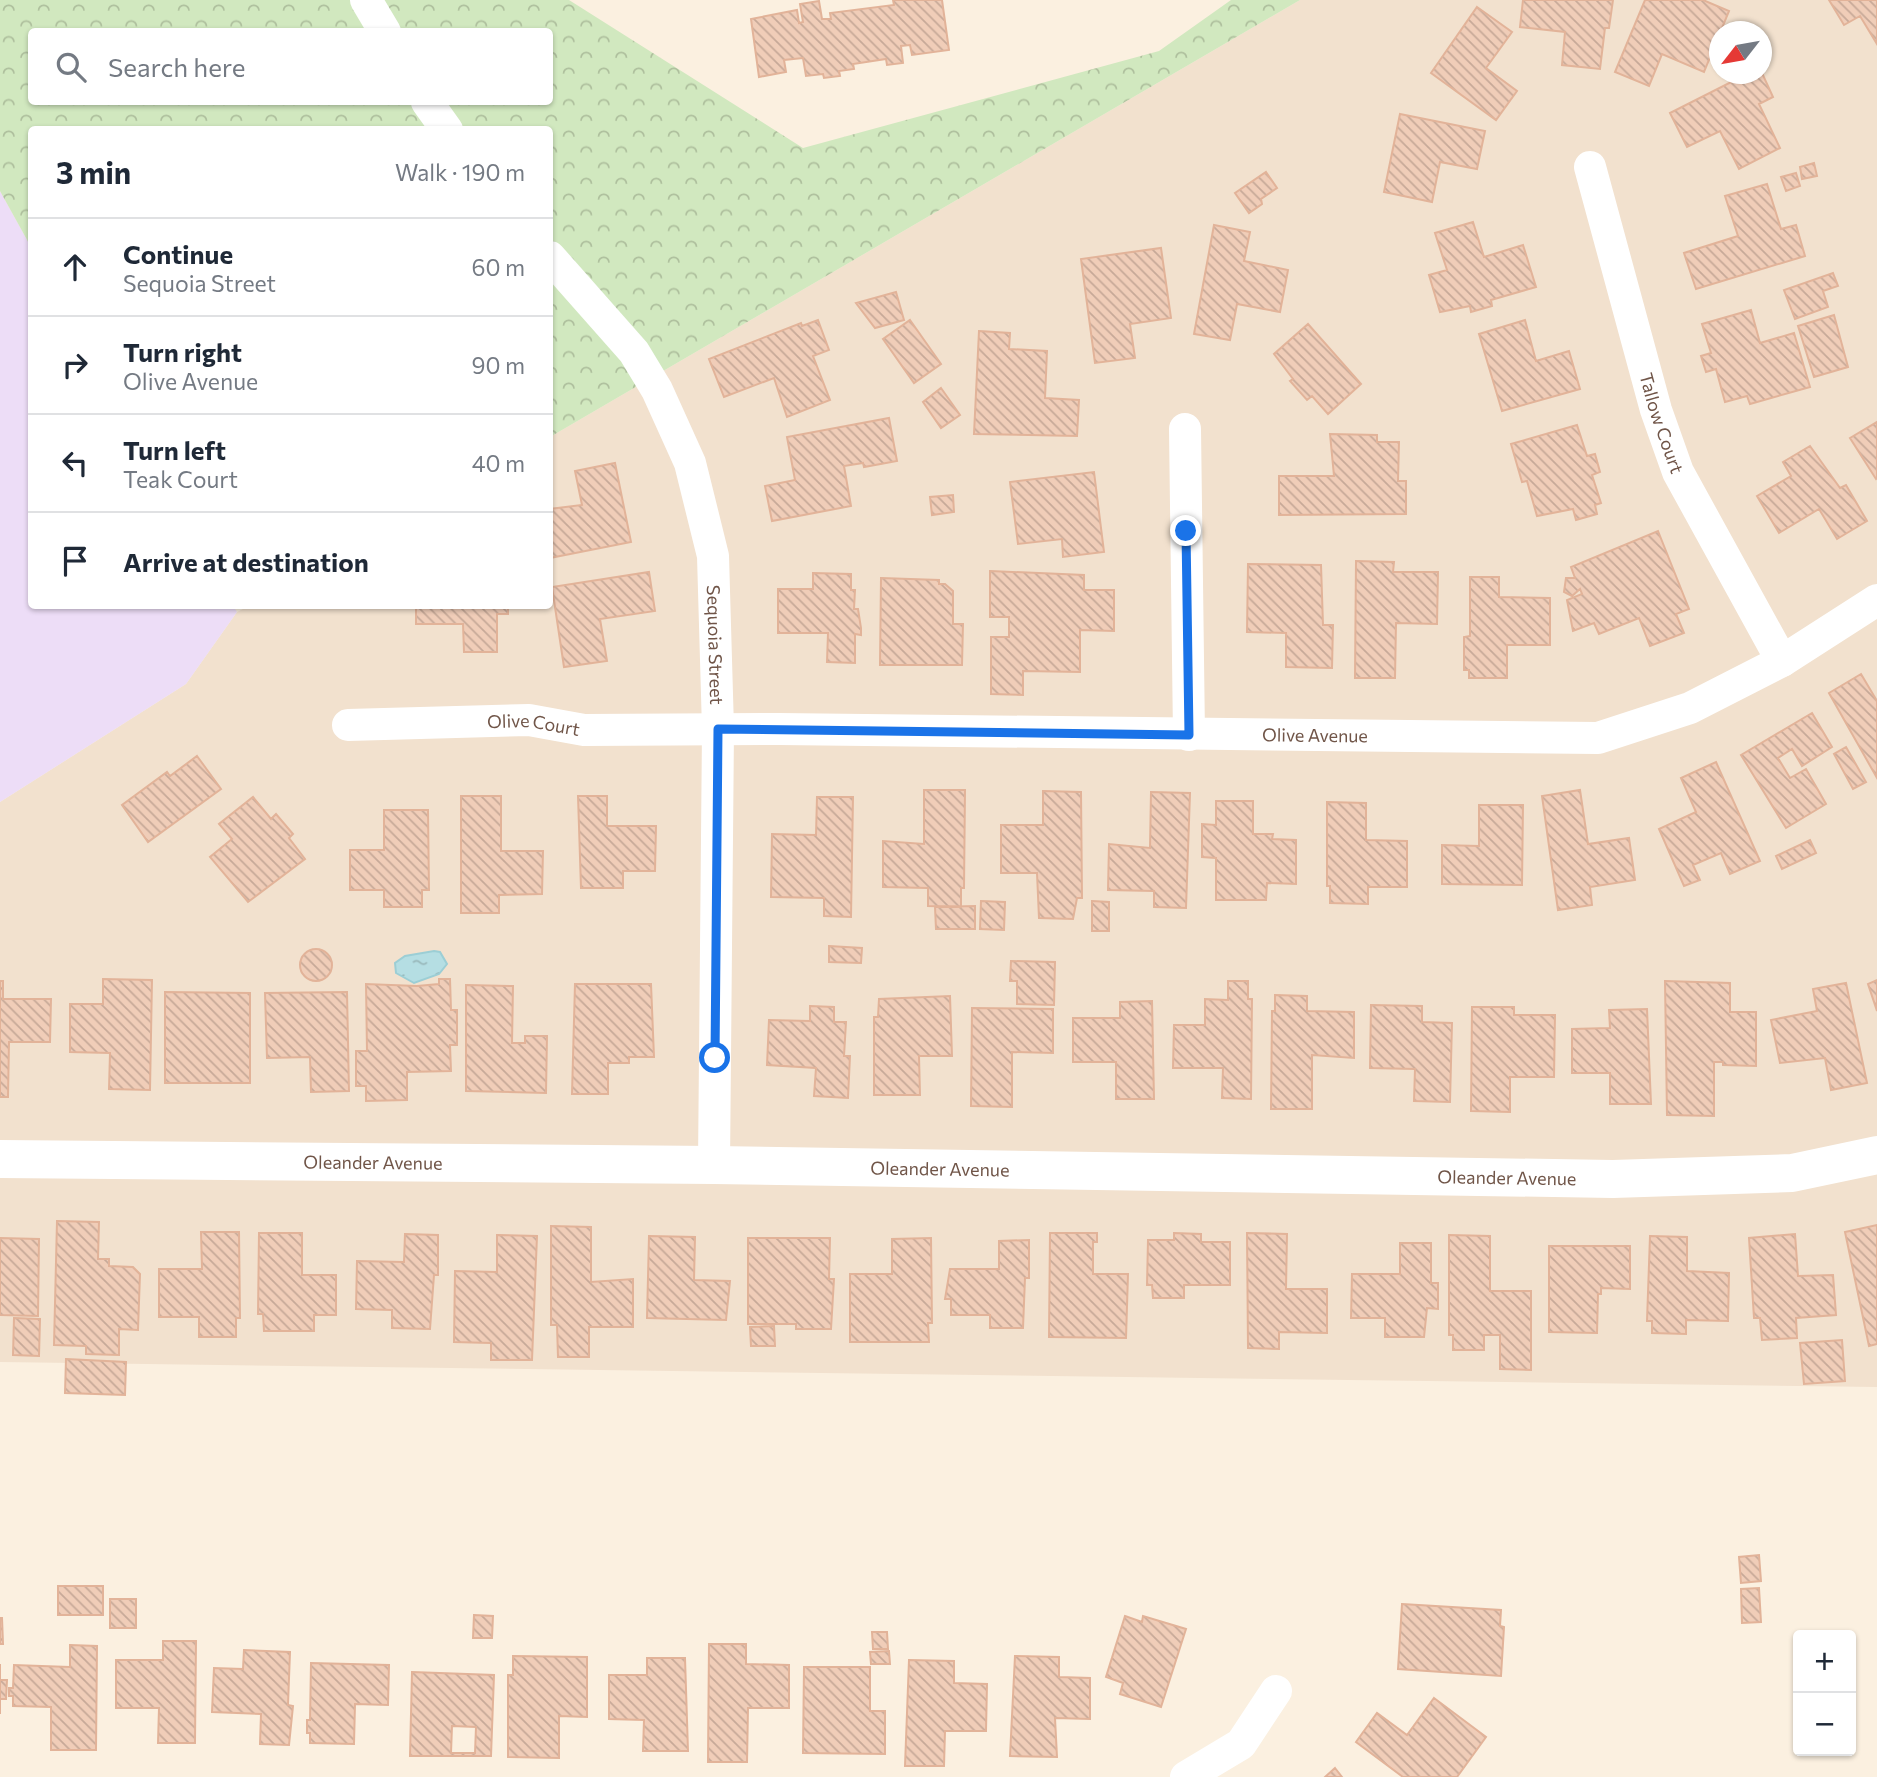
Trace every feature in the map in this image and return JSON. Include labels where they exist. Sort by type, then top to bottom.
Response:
[{"type":"street","points":[[366,0],[383,28]]},
{"type":"street","points":[[429,105],[444,126]]},
{"type":"street","name":"Tallow Court","points":[[1590,167],[1656,410],[1678,472],[1783,661]]},
{"type":"street","name":"Sequoia Street","points":[[553,260],[634,352],[657,390],[691,463],[713,556],[718,729],[714,1165]]},
{"type":"street","points":[[1185,429],[1189,735]]},
{"type":"street","name":"Olive Avenue","points":[[718,729],[1598,738],[1690,708],[1783,661],[1877,600]]},
{"type":"street","name":"Olive Court","points":[[348,725],[529,720],[584,730],[718,729]]},
{"type":"street","name":"Oleander Avenue","points":[[0,1159],[714,1165],[1613,1179],[1792,1172],[1877,1155]]},
{"type":"street","points":[[1186,1777],[1241,1744],[1276,1691]]},
{"type":"shaded area","points":[[1300,0],[1877,0],[1877,1387],[0,1362],[0,802],[186,684],[237,612],[243,609],[553,609],[553,435]]},
{"type":"shaded area","points":[[0,191],[28,242],[28,609],[235,609],[237,612],[186,684],[0,802]]},
{"type":"green space","points":[[0,0],[569,0],[803,148],[1159,51],[1231,0],[1300,0],[553,435],[553,126],[28,126],[28,242],[0,191]]},
{"type":"water","points":[[440,952],[447,964],[439,974],[414,983],[396,973],[395,963],[405,956]]},
{"type":"building","points":[[893,0],[942,0],[949,50],[912,55],[910,45],[901,46],[903,63],[887,65],[886,59],[853,64],[854,69],[839,71],[840,76],[824,78],[823,74],[806,76],[803,58],[784,60],[786,72],[759,77],[751,19],[797,10],[799,23],[803,22],[800,4],[819,1],[822,19],[831,19],[830,13],[894,5]]},
{"type":"building","points":[[1523,0],[1613,0],[1609,28],[1605,28],[1600,69],[1562,65],[1565,32],[1520,27]]},
{"type":"building","points":[[1645,0],[1703,0],[1729,11],[1725,21],[1709,21],[1709,60],[1704,72],[1662,54],[1649,86],[1615,72]]},
{"type":"building","points":[[1829,0],[1877,0],[1877,44],[1860,16],[1844,25]]},
{"type":"building","points":[[1477,7],[1512,32],[1486,68],[1517,91],[1496,120],[1431,73]]},
{"type":"building","points":[[1727,84],[1767,84],[1773,97],[1759,104],[1780,148],[1739,169],[1720,131],[1687,147],[1670,113]]},
{"type":"building","points":[[1400,114],[1485,131],[1477,169],[1440,162],[1432,202],[1384,192]]},
{"type":"building","points":[[1814,163],[1817,176],[1802,179],[1800,167]]},
{"type":"building","points":[[1266,172],[1277,188],[1261,199],[1262,204],[1249,213],[1235,193]]},
{"type":"building","points":[[1796,173],[1800,186],[1786,191],[1781,177]]},
{"type":"building","points":[[1767,184],[1781,229],[1796,225],[1805,256],[1696,289],[1684,253],[1738,236],[1725,196]]},
{"type":"building","points":[[1473,222],[1484,257],[1523,245],[1536,287],[1491,300],[1492,306],[1471,312],[1470,306],[1440,312],[1429,275],[1447,270],[1435,233]]},
{"type":"building","points":[[1214,225],[1250,232],[1244,261],[1288,270],[1280,312],[1237,304],[1230,340],[1194,334]]},
{"type":"building","points":[[1161,248],[1171,318],[1130,324],[1135,358],[1095,363],[1081,259]]},
{"type":"building","points":[[1833,273],[1838,286],[1823,291],[1828,307],[1795,319],[1784,290]]},
{"type":"building","points":[[896,292],[904,320],[875,328],[856,303]]},
{"type":"building","points":[[1751,310],[1760,343],[1794,333],[1810,387],[1750,404],[1747,396],[1725,402],[1716,369],[1706,372],[1701,356],[1711,353],[1702,324]]},
{"type":"building","points":[[1834,315],[1848,367],[1814,377],[1798,326]]},
{"type":"building","points":[[818,320],[829,350],[813,356],[830,400],[787,417],[774,378],[724,397],[709,359],[801,323],[802,326]]},
{"type":"building","points":[[910,320],[941,364],[914,383],[883,339]]},
{"type":"building","points":[[1525,320],[1536,361],[1569,351],[1580,389],[1502,411],[1479,334]]},
{"type":"building","points":[[1308,324],[1361,384],[1328,414],[1312,396],[1307,400],[1290,381],[1293,379],[1274,354]]},
{"type":"building","points":[[979,331],[1010,333],[1009,349],[1047,351],[1045,398],[1079,400],[1077,436],[974,434]]},
{"type":"building","points":[[941,388],[960,415],[941,428],[923,402]]},
{"type":"building","points":[[889,418],[897,461],[864,467],[863,463],[844,466],[851,506],[772,521],[765,486],[795,480],[787,437]]},
{"type":"building","points":[[1877,422],[1877,478],[1876,479],[1850,438]]},
{"type":"building","points":[[1577,425],[1587,456],[1595,454],[1600,472],[1592,475],[1601,503],[1595,505],[1597,514],[1576,520],[1573,509],[1537,516],[1527,481],[1522,482],[1511,444]]},
{"type":"building","points":[[1330,434],[1377,435],[1377,442],[1399,442],[1398,481],[1406,481],[1406,514],[1279,515],[1279,476],[1334,476]]},
{"type":"building","points":[[1810,446],[1840,488],[1846,485],[1867,521],[1837,539],[1819,509],[1779,533],[1757,496],[1791,476],[1783,462]]},
{"type":"building","points":[[615,463],[631,542],[553,557],[553,509],[582,505],[575,471]]},
{"type":"building","points":[[1094,472],[1104,552],[1063,557],[1062,539],[1018,544],[1010,482]]},
{"type":"building","points":[[953,495],[954,512],[932,515],[930,497]]},
{"type":"building","points":[[1658,531],[1689,609],[1676,614],[1684,633],[1650,646],[1639,618],[1599,634],[1594,623],[1573,631],[1567,600],[1582,594],[1580,589],[1572,596],[1564,592],[1566,578],[1575,578],[1571,567]]},
{"type":"building","points":[[1356,561],[1394,562],[1393,572],[1438,572],[1437,624],[1396,623],[1395,678],[1355,678]]},
{"type":"building","points":[[1248,564],[1321,565],[1323,625],[1333,625],[1332,668],[1286,667],[1286,633],[1247,632]]},
{"type":"building","points":[[990,571],[1084,575],[1084,590],[1114,590],[1114,631],[1080,630],[1080,672],[1023,671],[1023,695],[991,694],[991,637],[1009,637],[1009,617],[990,617]]},
{"type":"building","points":[[649,572],[655,611],[600,619],[607,661],[564,667],[553,587]]},
{"type":"building","points":[[813,573],[851,574],[851,590],[855,590],[854,609],[858,609],[861,628],[861,635],[855,634],[855,663],[827,662],[828,633],[778,633],[778,589],[813,589]]},
{"type":"building","points":[[1470,577],[1499,577],[1499,597],[1550,598],[1550,645],[1507,645],[1507,678],[1469,678],[1469,670],[1464,670],[1464,637],[1470,636]]},
{"type":"building","points":[[881,578],[939,580],[939,584],[945,584],[953,591],[953,624],[963,624],[962,665],[880,665]]},
{"type":"building","points":[[416,609],[508,609],[508,614],[497,614],[497,652],[464,652],[463,624],[416,624]]},
{"type":"building","points":[[1861,674],[1877,701],[1877,778],[1829,693]]},
{"type":"building","points":[[1812,713],[1832,747],[1802,766],[1792,749],[1778,758],[1790,778],[1806,769],[1826,804],[1786,828],[1741,755]]},
{"type":"building","points":[[1846,747],[1866,782],[1853,789],[1834,754]]},
{"type":"building","points":[[197,756],[221,789],[148,842],[122,805],[167,772],[170,776]]},
{"type":"building","points":[[1716,762],[1760,861],[1730,874],[1721,853],[1693,865],[1700,880],[1684,886],[1659,829],[1696,812],[1681,778]]},
{"type":"building","points":[[924,790],[965,790],[964,888],[961,888],[961,907],[928,906],[928,888],[883,887],[883,841],[924,844]]},
{"type":"building","points":[[1580,790],[1588,844],[1629,838],[1635,880],[1590,887],[1592,905],[1558,910],[1542,796]]},
{"type":"building","points":[[1043,791],[1081,792],[1082,898],[1077,898],[1073,919],[1039,918],[1037,873],[1001,873],[1001,825],[1043,825]]},
{"type":"building","points":[[1151,792],[1190,793],[1186,908],[1154,907],[1154,891],[1108,890],[1109,844],[1150,848]]},
{"type":"building","points":[[461,796],[501,796],[501,851],[543,851],[542,894],[499,895],[499,913],[461,913]]},
{"type":"building","points":[[578,796],[607,796],[607,826],[656,826],[655,871],[623,871],[623,888],[581,888]]},
{"type":"building","points":[[253,797],[271,819],[276,814],[293,834],[289,838],[305,859],[248,902],[210,857],[232,839],[219,824]]},
{"type":"building","points":[[817,797],[853,797],[851,917],[824,916],[824,898],[771,897],[772,834],[816,835]]},
{"type":"building","points":[[1216,801],[1253,801],[1253,834],[1273,834],[1272,839],[1296,840],[1296,884],[1267,883],[1266,900],[1216,900],[1216,858],[1202,857],[1202,824],[1216,825]]},
{"type":"building","points":[[1327,802],[1366,803],[1366,840],[1407,841],[1407,887],[1368,887],[1368,904],[1330,903],[1330,886],[1327,886]]},
{"type":"building","points":[[1479,805],[1523,805],[1522,885],[1442,884],[1442,845],[1479,846]]},
{"type":"building","points":[[384,810],[428,810],[429,890],[422,890],[422,907],[384,907],[384,890],[350,890],[350,850],[384,850]]},
{"type":"building","points":[[1810,840],[1816,853],[1782,869],[1776,856]]},
{"type":"building","points":[[981,901],[1005,902],[1004,930],[980,929]]},
{"type":"building","points":[[1092,901],[1109,902],[1109,931],[1092,931]]},
{"type":"building","points":[[975,906],[975,929],[936,929],[935,907]]},
{"type":"building","points":[[829,946],[862,948],[861,963],[829,962]]},
{"type":"building","points":[[316,949],[328,953],[332,965],[328,977],[316,981],[304,977],[300,965],[304,953]]},
{"type":"building","points":[[1011,961],[1055,962],[1054,1005],[1017,1004],[1017,981],[1010,981]]},
{"type":"building","points":[[103,979],[152,980],[150,1090],[109,1089],[110,1053],[70,1052],[70,1004],[103,1004]]},
{"type":"building","points":[[439,979],[450,979],[451,1010],[457,1010],[457,1045],[450,1045],[451,1071],[407,1072],[407,1100],[366,1101],[366,1086],[356,1086],[356,1051],[367,1051],[366,984],[417,986],[439,984]]},
{"type":"building","points":[[1877,980],[1877,1011],[1868,984]]},
{"type":"building","points":[[0,981],[3,981],[3,999],[51,999],[50,1042],[9,1042],[8,1097],[0,1097]]},
{"type":"building","points":[[1228,981],[1248,981],[1248,999],[1252,999],[1251,1099],[1222,1098],[1223,1068],[1173,1068],[1174,1025],[1205,1025],[1205,999],[1228,1000]]},
{"type":"building","points":[[1665,981],[1730,983],[1730,1012],[1756,1012],[1756,1066],[1723,1065],[1723,1062],[1714,1062],[1714,1116],[1667,1115]]},
{"type":"building","points":[[1846,983],[1867,1083],[1831,1090],[1825,1058],[1780,1063],[1771,1020],[1817,1011],[1813,989]]},
{"type":"building","points":[[575,984],[651,984],[654,1057],[629,1057],[629,1063],[608,1063],[608,1094],[572,1094]]},
{"type":"building","points":[[466,985],[513,986],[512,1043],[525,1043],[525,1036],[547,1036],[546,1093],[466,1091]]},
{"type":"building","points":[[165,992],[250,993],[250,1083],[165,1083]]},
{"type":"building","points":[[347,992],[349,1091],[311,1092],[310,1057],[267,1058],[265,993]]},
{"type":"building","points":[[1275,995],[1307,996],[1307,1011],[1354,1012],[1354,1058],[1312,1055],[1312,1109],[1271,1109],[1272,1011],[1275,1011]]},
{"type":"building","points":[[950,996],[952,1056],[919,1056],[920,1095],[874,1095],[874,1017],[878,1017],[879,999]]},
{"type":"building","points":[[1152,1001],[1154,1099],[1116,1099],[1116,1062],[1073,1062],[1073,1018],[1120,1018],[1120,1002]]},
{"type":"building","points":[[1371,1005],[1422,1006],[1422,1022],[1452,1023],[1450,1102],[1414,1101],[1415,1069],[1370,1068]]},
{"type":"building","points":[[810,1006],[834,1007],[834,1022],[846,1022],[844,1056],[850,1056],[848,1098],[814,1096],[816,1068],[767,1065],[769,1020],[810,1021]]},
{"type":"building","points":[[1472,1007],[1514,1007],[1514,1015],[1555,1015],[1554,1077],[1510,1077],[1510,1112],[1471,1111]]},
{"type":"building","points":[[972,1008],[1053,1009],[1053,1053],[1012,1052],[1012,1107],[971,1106]]},
{"type":"building","points":[[1647,1009],[1651,1104],[1610,1104],[1610,1073],[1572,1073],[1572,1029],[1610,1028],[1609,1010]]},
{"type":"building","points":[[57,1221],[99,1222],[98,1259],[109,1259],[109,1266],[133,1267],[140,1274],[138,1330],[119,1329],[119,1355],[86,1354],[86,1346],[54,1345]]},
{"type":"building","points":[[1877,1225],[1877,1344],[1869,1346],[1845,1232]]},
{"type":"building","points":[[551,1226],[591,1227],[591,1282],[633,1279],[633,1327],[589,1327],[589,1357],[558,1357],[557,1325],[551,1325]]},
{"type":"building","points":[[201,1232],[239,1232],[240,1318],[236,1318],[236,1337],[199,1337],[199,1317],[159,1317],[159,1269],[202,1269]]},
{"type":"building","points":[[259,1233],[302,1233],[302,1275],[336,1275],[336,1315],[314,1315],[314,1331],[264,1331],[263,1314],[258,1314]]},
{"type":"building","points":[[1050,1233],[1097,1233],[1097,1242],[1093,1242],[1093,1274],[1128,1274],[1126,1338],[1049,1337]]},
{"type":"building","points":[[1174,1233],[1201,1234],[1201,1242],[1230,1242],[1230,1285],[1184,1285],[1184,1298],[1153,1298],[1152,1285],[1147,1285],[1148,1240],[1174,1240]]},
{"type":"building","points":[[1247,1233],[1287,1234],[1286,1289],[1327,1289],[1327,1333],[1279,1332],[1279,1349],[1248,1348]]},
{"type":"building","points":[[405,1234],[438,1235],[438,1275],[434,1275],[430,1329],[392,1328],[392,1310],[356,1309],[357,1261],[404,1262]]},
{"type":"building","points":[[1795,1234],[1798,1276],[1833,1275],[1836,1315],[1796,1318],[1797,1338],[1762,1340],[1760,1318],[1754,1318],[1749,1238]]},
{"type":"building","points":[[497,1235],[537,1236],[532,1360],[491,1360],[491,1343],[454,1342],[455,1271],[497,1272]]},
{"type":"building","points":[[1449,1235],[1490,1236],[1490,1291],[1531,1291],[1531,1370],[1500,1369],[1500,1335],[1484,1335],[1484,1350],[1453,1350],[1453,1335],[1449,1335]]},
{"type":"building","points":[[649,1236],[695,1237],[694,1280],[730,1281],[726,1320],[647,1318]]},
{"type":"building","points":[[1650,1236],[1687,1237],[1687,1271],[1729,1273],[1728,1321],[1686,1320],[1686,1334],[1652,1333],[1652,1321],[1647,1321]]},
{"type":"building","points":[[0,1238],[39,1239],[38,1316],[0,1315]]},
{"type":"building","points":[[748,1238],[830,1238],[829,1279],[834,1279],[831,1329],[796,1329],[796,1324],[748,1324]]},
{"type":"building","points":[[931,1238],[932,1323],[928,1323],[929,1342],[850,1342],[850,1274],[892,1274],[892,1239]]},
{"type":"building","points":[[1029,1240],[1029,1278],[1025,1278],[1023,1328],[990,1328],[990,1315],[951,1315],[951,1299],[945,1299],[950,1269],[999,1269],[999,1241]]},
{"type":"building","points":[[1400,1243],[1431,1243],[1431,1283],[1438,1283],[1438,1309],[1427,1308],[1424,1337],[1385,1337],[1385,1318],[1351,1318],[1352,1274],[1400,1274]]},
{"type":"building","points":[[1549,1246],[1630,1246],[1630,1289],[1601,1288],[1601,1294],[1598,1294],[1597,1333],[1549,1332]]},
{"type":"building","points":[[14,1318],[40,1319],[39,1356],[13,1355]]},
{"type":"building","points":[[774,1326],[775,1346],[751,1346],[750,1327]]},
{"type":"building","points":[[1842,1340],[1845,1381],[1804,1384],[1800,1343]]},
{"type":"building","points":[[66,1359],[126,1362],[125,1395],[65,1393]]},
{"type":"building","points":[[1759,1555],[1761,1581],[1741,1583],[1739,1557]]},
{"type":"building","points":[[58,1586],[103,1586],[103,1615],[58,1615]]},
{"type":"building","points":[[1759,1588],[1761,1622],[1742,1623],[1741,1589]]},
{"type":"building","points":[[110,1599],[136,1599],[136,1628],[110,1628]]},
{"type":"building","points":[[1402,1604],[1501,1610],[1500,1626],[1504,1627],[1501,1676],[1398,1669]]},
{"type":"building","points":[[474,1615],[493,1616],[492,1638],[473,1638]]},
{"type":"building","points":[[1125,1616],[1142,1622],[1143,1616],[1186,1629],[1161,1707],[1120,1694],[1123,1683],[1106,1677]]},
{"type":"building","points":[[2,1618],[3,1644],[0,1644]]},
{"type":"building","points":[[872,1632],[887,1632],[888,1649],[873,1649]]},
{"type":"building","points":[[163,1641],[196,1641],[195,1743],[158,1743],[159,1708],[116,1708],[116,1660],[163,1660]]},
{"type":"building","points":[[709,1644],[746,1644],[746,1664],[789,1665],[789,1708],[748,1708],[747,1762],[708,1762]]},
{"type":"building","points":[[70,1645],[97,1646],[96,1750],[51,1750],[51,1707],[13,1706],[13,1696],[9,1696],[9,1688],[13,1688],[14,1665],[70,1667]]},
{"type":"building","points":[[244,1650],[290,1652],[288,1705],[293,1706],[289,1745],[260,1744],[261,1714],[212,1712],[214,1668],[243,1669]]},
{"type":"building","points":[[889,1651],[890,1664],[871,1664],[870,1652]]},
{"type":"building","points":[[513,1656],[587,1657],[587,1717],[559,1716],[559,1758],[508,1757],[508,1675],[513,1675]]},
{"type":"building","points":[[1015,1656],[1059,1657],[1059,1677],[1090,1678],[1090,1719],[1055,1718],[1057,1757],[1010,1756]]},
{"type":"building","points":[[647,1658],[685,1658],[688,1751],[643,1751],[644,1720],[609,1719],[609,1675],[647,1675]]},
{"type":"building","points":[[909,1660],[954,1661],[954,1683],[987,1684],[986,1731],[945,1731],[944,1766],[905,1766]]},
{"type":"building","points":[[311,1663],[389,1665],[388,1705],[355,1704],[354,1744],[310,1743],[307,1720],[310,1720]]},
{"type":"building","points":[[804,1667],[870,1667],[870,1711],[885,1711],[885,1754],[803,1753]]},
{"type":"building","points":[[412,1672],[494,1675],[491,1756],[410,1756]],"holes":[[[452,1726],[476,1727],[475,1753],[451,1753]]]},
{"type":"building","points":[[0,1680],[7,1680],[6,1699],[0,1699]]},
{"type":"building","points":[[1434,1698],[1486,1737],[1457,1777],[1403,1777],[1356,1742],[1377,1713],[1407,1735]]},
{"type":"building","points":[[1335,1768],[1342,1777],[1325,1777]]},
{"type":"route","points":[[715,1058],[718,729],[1189,735],[1186,531]]}]
